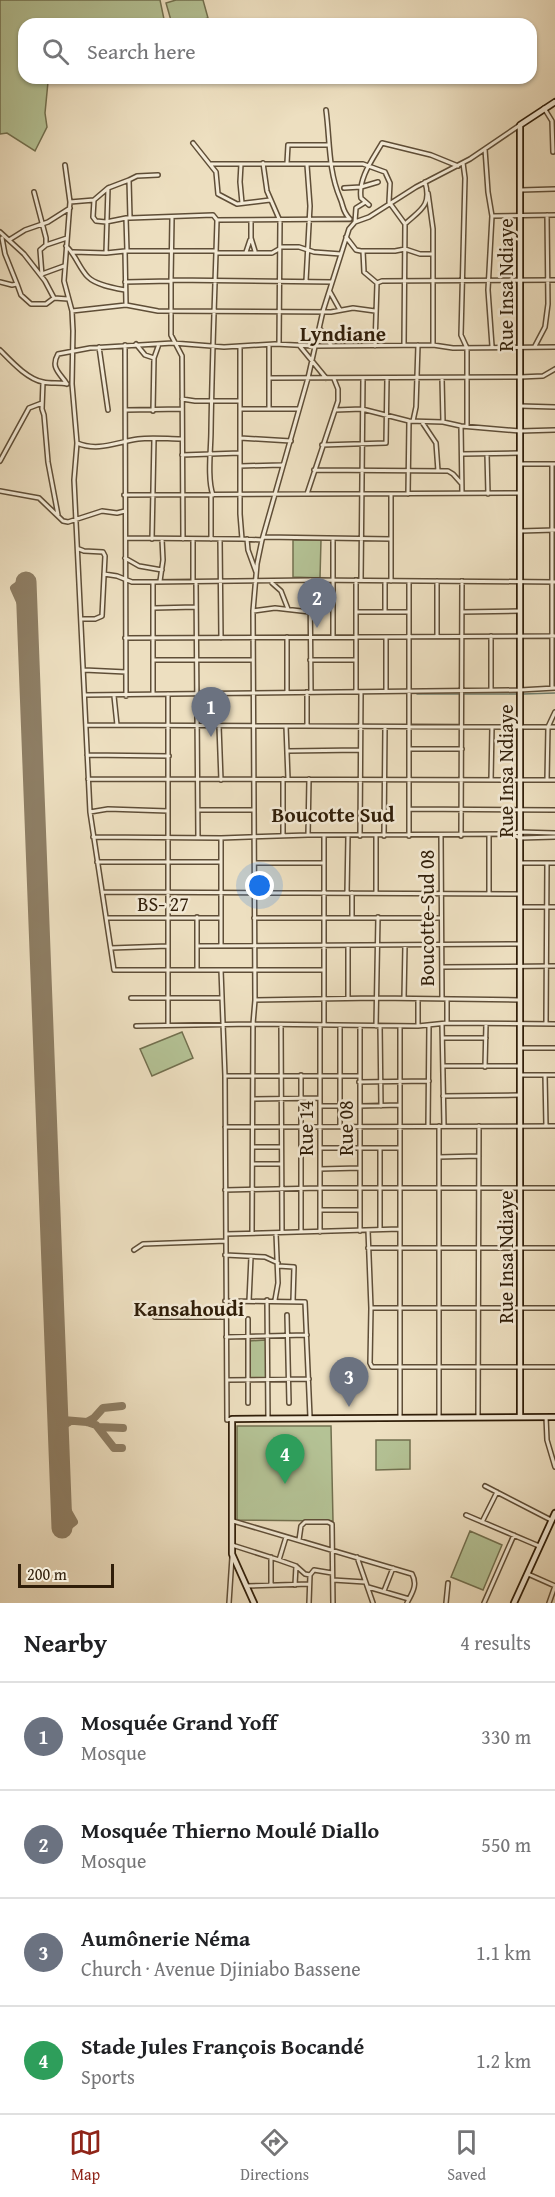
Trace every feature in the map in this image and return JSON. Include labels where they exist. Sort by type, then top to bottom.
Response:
[{"type":"main road","points":[[520,125],[555,102]]},
{"type":"main road","name":"Rue Insa Ndiaye","points":[[519,1417],[520,125]]},
{"type":"main road","points":[[254,1603],[232,1554],[230,1419],[555,1417]]},
{"type":"main road","points":[[514,1603],[555,1513]]},
{"type":"street","points":[[544,108],[552,121],[553,152]]},
{"type":"street","points":[[326,110],[329,160],[333,165],[335,186],[344,212],[354,223]]},
{"type":"street","points":[[354,223],[392,204],[425,182],[458,166],[520,125]]},
{"type":"street","points":[[369,206],[361,198],[361,187],[369,165],[381,143],[385,142],[430,154],[458,166]]},
{"type":"street","points":[[193,143],[216,172],[218,194],[232,203],[270,200]]},
{"type":"street","points":[[287,164],[288,145],[328,145]]},
{"type":"street","points":[[485,149],[492,216],[489,281],[492,347]]},
{"type":"street","points":[[263,163],[270,200],[280,221],[279,344]]},
{"type":"street","points":[[463,163],[461,335],[467,348],[467,426]]},
{"type":"street","points":[[211,164],[369,165],[385,172],[390,183],[389,202],[405,224],[404,345]]},
{"type":"street","points":[[241,164],[242,204]]},
{"type":"street","points":[[65,165],[70,208],[64,266],[68,299],[72,311],[72,384],[77,443],[75,480],[90,812],[114,970],[323,970]]},
{"type":"street","points":[[306,281],[310,206],[307,165]]},
{"type":"street","points":[[70,202],[94,200],[108,188],[137,176],[158,175]]},
{"type":"street","points":[[126,305],[129,180]]},
{"type":"street","points":[[344,188],[361,187],[378,182]]},
{"type":"street","points":[[425,182],[433,229],[434,345]]},
{"type":"street","points":[[106,253],[108,188]]},
{"type":"street","points":[[521,190],[555,189]]},
{"type":"street","points":[[34,192],[41,224],[46,234],[46,245]]},
{"type":"street","points":[[405,224],[424,207],[428,193]]},
{"type":"street","points":[[94,200],[94,219],[106,222],[128,218],[213,215],[217,220],[212,346],[211,539]]},
{"type":"street","points":[[252,1233],[255,1000],[253,611],[255,582],[262,539],[300,409],[323,311],[346,237],[354,223],[356,208],[364,203]]},
{"type":"street","points":[[68,299],[54,298],[46,304],[31,304],[21,295],[1,238],[9,240],[70,208]]},
{"type":"street","points":[[534,347],[545,327],[548,294],[546,280],[547,215]]},
{"type":"street","points":[[492,216],[555,215]]},
{"type":"street","points":[[172,218],[171,335],[173,343],[182,356],[183,539]]},
{"type":"street","points":[[217,220],[350,219]]},
{"type":"street","points":[[251,221],[251,238],[255,252]]},
{"type":"street","points":[[0,232],[21,251],[42,276],[54,298]]},
{"type":"street","points":[[346,237],[356,250],[405,249],[420,254],[433,254]]},
{"type":"street","points":[[42,276],[40,250],[46,245],[67,238]]},
{"type":"street","points":[[246,252],[251,238]]},
{"type":"street","points":[[66,246],[73,252],[91,280],[125,290]]},
{"type":"street","points":[[73,252],[172,250],[272,253],[279,248],[299,247],[341,254]]},
{"type":"street","points":[[363,251],[364,272],[377,284]]},
{"type":"street","points":[[42,276],[64,266]]},
{"type":"street","points":[[377,284],[382,281],[555,280]]},
{"type":"street","points":[[0,282],[17,284]]},
{"type":"street","points":[[125,282],[332,282]]},
{"type":"street","points":[[375,346],[377,284]]},
{"type":"street","points":[[330,292],[340,310]]},
{"type":"street","points":[[72,311],[126,305],[171,311],[323,311],[358,308],[375,311]]},
{"type":"street","points":[[320,329],[331,345]]},
{"type":"street","points":[[67,384],[58,375],[55,362],[58,354],[136,344],[555,347]]},
{"type":"street","points":[[136,344],[145,355],[154,358]]},
{"type":"street","points":[[153,411],[154,358],[159,344]]},
{"type":"street","points":[[125,345],[126,696]]},
{"type":"street","points":[[269,345],[269,409]]},
{"type":"street","points":[[299,345],[326,378]]},
{"type":"street","points":[[408,494],[411,421],[416,407],[418,345]]},
{"type":"street","points":[[240,346],[242,539]]},
{"type":"street","points":[[99,347],[108,411]]},
{"type":"street","points":[[0,351],[19,368],[43,382],[72,384]]},
{"type":"street","points":[[270,378],[520,377],[543,376],[555,369]]},
{"type":"street","points":[[307,494],[335,410],[338,394],[333,378]]},
{"type":"street","points":[[356,692],[363,378]]},
{"type":"street","points":[[322,445],[386,443],[387,378]]},
{"type":"street","points":[[442,378],[443,422]]},
{"type":"street","points":[[43,382],[42,403],[48,462],[58,517]]},
{"type":"street","points":[[182,399],[240,401]]},
{"type":"street","points":[[0,461],[29,408],[42,403]]},
{"type":"street","points":[[520,406],[555,407]]},
{"type":"street","points":[[126,410],[182,409]]},
{"type":"street","points":[[240,409],[300,409]]},
{"type":"street","points":[[335,410],[362,409],[387,417],[461,426],[520,431],[555,430]]},
{"type":"street","points":[[422,422],[435,443],[438,471]]},
{"type":"street","points":[[461,426],[462,494]]},
{"type":"street","points":[[77,443],[89,447],[114,446],[139,438],[182,438]]},
{"type":"street","points":[[240,438],[291,441]]},
{"type":"street","points":[[152,539],[154,439]]},
{"type":"street","points":[[182,455],[240,453]]},
{"type":"street","points":[[487,453],[488,494]]},
{"type":"street","points":[[463,454],[520,453]]},
{"type":"street","points":[[85,695],[554,688],[554,464],[520,464]]},
{"type":"street","points":[[240,466],[282,465]]},
{"type":"street","points":[[314,470],[448,471],[462,483]]},
{"type":"street","points":[[0,491],[39,498],[58,517],[68,522],[102,511],[117,513],[125,511]]},
{"type":"street","points":[[391,494],[391,581]]},
{"type":"street","points":[[124,495],[520,494]]},
{"type":"street","points":[[520,531],[554,530]]},
{"type":"street","points":[[127,538],[391,539]]},
{"type":"street","points":[[160,581],[164,553],[162,539]]},
{"type":"street","points":[[193,539],[197,638],[198,838]]},
{"type":"street","points":[[220,539],[221,638]]},
{"type":"street","points":[[333,539],[333,637]]},
{"type":"street","points":[[247,540],[256,573]]},
{"type":"street","points":[[79,549],[104,553],[102,616],[95,619],[82,619]]},
{"type":"street","points":[[125,558],[140,566],[162,570]]},
{"type":"street","points":[[104,574],[125,578],[132,582],[310,580],[554,582]]},
{"type":"street","points":[[307,726],[310,580]]},
{"type":"street","points":[[385,580],[385,612]]},
{"type":"street","points":[[409,581],[409,836]]},
{"type":"street","points":[[436,637],[437,581]]},
{"type":"street","points":[[461,836],[462,581]]},
{"type":"street","points":[[153,582],[153,694]]},
{"type":"street","points":[[270,582],[280,591],[288,609]]},
{"type":"street","points":[[154,608],[196,607]]},
{"type":"street","points":[[253,611],[288,609],[310,612]]},
{"type":"street","points":[[462,612],[520,611]]},
{"type":"street","points":[[357,612],[409,612]]},
{"type":"street","points":[[491,636],[492,690]]},
{"type":"street","points":[[125,638],[554,636]]},
{"type":"street","points":[[286,692],[287,637]]},
{"type":"street","points":[[386,637],[386,692]]},
{"type":"street","points":[[154,660],[253,660]]},
{"type":"street","points":[[310,660],[356,660]]},
{"type":"street","points":[[84,670],[126,672]]},
{"type":"street","points":[[360,836],[361,692]]},
{"type":"street","points":[[168,694],[168,1025]]},
{"type":"street","points":[[114,696],[117,725]]},
{"type":"street","points":[[547,780],[548,727],[555,712]]},
{"type":"street","points":[[86,725],[517,727]]},
{"type":"street","points":[[219,726],[221,780]]},
{"type":"street","points":[[283,836],[288,751],[286,726]]},
{"type":"street","points":[[384,836],[385,726]]},
{"type":"street","points":[[491,780],[492,727]]},
{"type":"street","points":[[523,727],[555,727]]},
{"type":"street","points":[[409,749],[462,749]]},
{"type":"street","points":[[288,751],[360,750]]},
{"type":"street","points":[[87,755],[169,756]]},
{"type":"street","points":[[88,779],[555,780]]},
{"type":"street","points":[[308,835],[309,779]]},
{"type":"street","points":[[90,812],[108,808],[168,811]]},
{"type":"street","points":[[409,809],[520,812],[555,810]]},
{"type":"street","points":[[197,810],[253,810]]},
{"type":"street","points":[[93,837],[254,838],[308,835],[511,834],[555,836]]},
{"type":"street","points":[[489,835],[489,894]]},
{"type":"street","name":"Rue 14","points":[[320,1232],[324,836]]},
{"type":"street","points":[[348,836],[352,917]]},
{"type":"street","points":[[376,836],[376,893]]},
{"type":"street","name":"Boucotte-Sud 08","points":[[441,836],[441,967],[447,1023]]},
{"type":"street","points":[[221,838],[221,946]]},
{"type":"street","points":[[97,862],[220,862]]},
{"type":"street","points":[[255,863],[324,863]]},
{"type":"street","points":[[520,863],[555,863]]},
{"type":"street","points":[[546,1024],[547,863]]},
{"type":"street","points":[[101,892],[520,894]]},
{"type":"street","points":[[520,907],[555,907]]},
{"type":"street","points":[[378,917],[376,998],[381,1106]]},
{"type":"street","name":"BS- 27","points":[[106,918],[221,918]]},
{"type":"street","points":[[197,918],[197,970]]},
{"type":"street","points":[[254,918],[441,918]]},
{"type":"street","points":[[197,946],[520,944]]},
{"type":"street","points":[[404,998],[405,945]]},
{"type":"street","points":[[111,948],[168,946]]},
{"type":"street","points":[[348,946],[348,999]]},
{"type":"street","points":[[441,967],[555,966]]},
{"type":"street","points":[[221,970],[225,1076],[225,1317],[230,1419]]},
{"type":"street","points":[[131,998],[221,999]]},
{"type":"street","points":[[255,1000],[376,998],[519,1000]]},
{"type":"street","points":[[418,999],[418,1026]]},
{"type":"street","points":[[439,1417],[439,1188],[444,1066],[442,1024]]},
{"type":"street","points":[[486,1024],[486,1067]]},
{"type":"street","points":[[136,1026],[555,1024]]},
{"type":"street","points":[[281,1025],[282,1232]]},
{"type":"street","points":[[428,1126],[429,1025]]},
{"type":"street","points":[[340,1026],[340,1126]]},
{"type":"street","name":"Rue 08","points":[[360,1026],[360,1231]]},
{"type":"street","points":[[400,1026],[400,1418]]},
{"type":"street","points":[[443,1038],[486,1038]]},
{"type":"street","points":[[520,1048],[555,1048]]},
{"type":"street","points":[[444,1066],[520,1066]]},
{"type":"street","points":[[301,1075],[301,1232]]},
{"type":"street","points":[[520,1075],[555,1075]]},
{"type":"street","points":[[545,1075],[546,1125]]},
{"type":"street","points":[[225,1076],[360,1076]]},
{"type":"street","points":[[359,1082],[429,1081]]},
{"type":"street","points":[[443,1096],[520,1095]]},
{"type":"street","points":[[253,1099],[320,1098]]},
{"type":"street","points":[[320,1106],[340,1106]]},
{"type":"street","points":[[360,1106],[400,1106]]},
{"type":"street","points":[[225,1126],[555,1125]]},
{"type":"street","points":[[478,1417],[479,1126]]},
{"type":"street","points":[[253,1147],[281,1146]]},
{"type":"street","points":[[320,1148],[400,1148]]},
{"type":"street","points":[[380,1148],[380,1229]]},
{"type":"street","points":[[440,1157],[479,1156]]},
{"type":"street","points":[[253,1164],[281,1164]]},
{"type":"street","points":[[320,1169],[360,1168]]},
{"type":"street","points":[[225,1190],[555,1188]]},
{"type":"street","points":[[320,1210],[360,1210]]},
{"type":"street","points":[[226,1234],[400,1229]]},
{"type":"street","points":[[368,1230],[371,1365],[555,1367]]},
{"type":"street","points":[[275,1300],[278,1264],[276,1233]]},
{"type":"street","points":[[134,1250],[144,1244],[226,1241]]},
{"type":"street","points":[[368,1248],[555,1248]]},
{"type":"street","points":[[225,1255],[266,1257],[278,1264],[294,1267],[292,1301]]},
{"type":"street","points":[[249,1301],[250,1257]]},
{"type":"street","points":[[267,1300],[268,1419]]},
{"type":"street","points":[[225,1301],[305,1302],[310,1418]]},
{"type":"street","points":[[371,1308],[555,1308]]},
{"type":"street","points":[[287,1315],[289,1403]]},
{"type":"street","points":[[155,1317],[225,1317]]},
{"type":"street","points":[[248,1319],[248,1402]]},
{"type":"street","points":[[226,1337],[307,1335]]},
{"type":"street","points":[[228,1380],[309,1379]]},
{"type":"street","points":[[546,1417],[547,1440],[555,1467]]},
{"type":"street","points":[[485,1486],[551,1520]]},
{"type":"street","points":[[482,1522],[497,1492]]},
{"type":"street","points":[[466,1515],[539,1546]]},
{"type":"street","points":[[233,1521],[412,1574],[415,1579],[414,1589],[408,1601],[366,1584],[333,1580]]},
{"type":"street","points":[[299,1540],[301,1526],[305,1522],[333,1525],[333,1603]]},
{"type":"street","points":[[484,1603],[514,1535]]},
{"type":"street","points":[[279,1560],[286,1537]]},
{"type":"street","points":[[231,1545],[296,1566],[305,1574],[310,1575]]},
{"type":"street","points":[[229,1603],[232,1554]]},
{"type":"street","points":[[271,1557],[271,1585]]},
{"type":"street","points":[[357,1557],[374,1603]]},
{"type":"street","points":[[295,1585],[296,1566]]},
{"type":"street","points":[[384,1591],[393,1568]]},
{"type":"street","points":[[309,1603],[310,1575],[314,1570],[332,1573]]},
{"type":"street","points":[[528,1574],[555,1586],[549,1603]]},
{"type":"street","points":[[446,1603],[448,1583]]},
{"type":"street","points":[[246,1586],[309,1584]]},
{"type":"green space","points":[[0,0],[160,0],[164,18],[18,18],[18,84],[48,84],[45,113],[47,127],[35,151],[7,133],[0,134]]},
{"type":"green space","points":[[176,0],[203,0],[208,18],[170,18],[166,3]]},
{"type":"green space","points":[[293,540],[321,540],[320,578],[293,577]]},
{"type":"green space","points":[[182,1032],[193,1058],[152,1076],[140,1049]]},
{"type":"green space","points":[[266,1340],[266,1379],[249,1380],[249,1341]]},
{"type":"green space","points":[[237,1426],[331,1426],[333,1521],[237,1520]]},
{"type":"green space","points":[[376,1440],[410,1440],[410,1469],[376,1470]]},
{"type":"green space","points":[[470,1531],[502,1545],[483,1590],[451,1577]]},
{"type":"waterway","points":[[523,694],[555,693]]},
{"type":"waterway","points":[[417,694],[518,694]]},
{"type":"taxiway","points":[[27,603],[30,588],[21,583],[14,588],[27,617]]},
{"type":"taxiway","points":[[87,1422],[103,1408],[122,1406]]},
{"type":"taxiway","points":[[57,1412],[63,1420],[96,1425],[114,1448],[122,1448]]},
{"type":"taxiway","points":[[58,1434],[62,1426],[69,1422]]},
{"type":"taxiway","points":[[99,1427],[123,1428]]},
{"type":"taxiway","points":[[61,1499],[74,1522],[69,1526],[59,1523],[57,1516],[61,1509]]},
{"type":"runway","points":[[26,582],[62,1528]]},
{"type":"place","name":"Mosquée Thierno Moulé Diallo","points":[[317,628]]},
{"type":"place","name":"Mosquée Grand Yoff","points":[[211,737]]},
{"type":"place","name":"Aumônerie Néma","points":[[349,1407]]},
{"type":"place","name":"Stade Jules François Bocandé","points":[[285,1484]]},
{"type":"district","name":"Lyndiane","points":[[343,333]]},
{"type":"district","name":"Boucotte Sud","points":[[333,814]]},
{"type":"district","name":"Kansahoudi","points":[[189,1308]]}]
